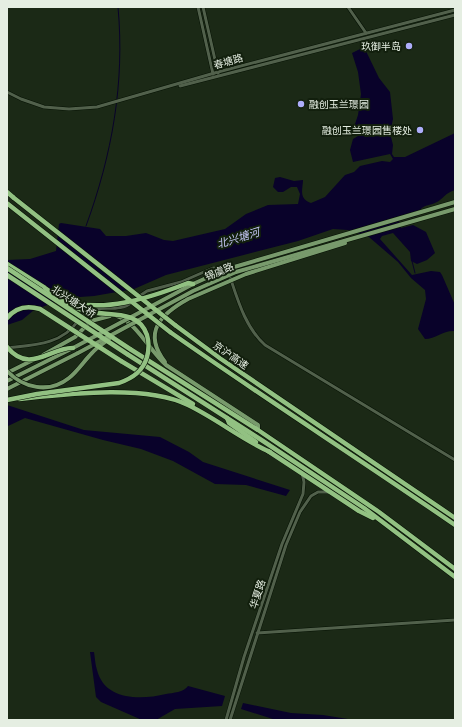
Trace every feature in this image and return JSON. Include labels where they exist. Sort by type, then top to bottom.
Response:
[{"type":"highway","name":"京沪高速","points":[[7,192],[93,262],[175,325],[222,359],[455,518]]},
{"type":"highway","name":"京沪高速","points":[[8,204],[170,332],[248,387],[455,525]]},
{"type":"highway","points":[[7,264],[74,308],[86,311],[129,316],[145,330],[149,348],[148,356],[138,373],[130,379],[119,383],[7,400]]},
{"type":"highway","name":"北兴塘大桥","points":[[7,268],[130,349],[258,430],[379,512],[455,569]]},
{"type":"highway","name":"北兴塘大桥","points":[[7,275],[227,418]]},
{"type":"highway","points":[[45,288],[76,303],[101,305],[144,298],[188,283],[193,284]]},
{"type":"highway","points":[[7,318],[13,312],[26,306],[40,309],[121,361],[158,382],[219,423]]},
{"type":"highway","points":[[7,347],[15,354],[27,359],[38,358],[67,348],[73,348]]},
{"type":"highway","points":[[7,400],[87,394],[153,394],[188,404],[270,452]]},
{"type":"highway","points":[[227,418],[229,423],[302,474],[359,512],[385,524]]},
{"type":"highway","points":[[227,418],[385,524],[455,577]]},
{"type":"main road","name":"锡虞路","points":[[7,382],[193,284],[249,262],[455,202]]},
{"type":"main road","name":"锡虞路","points":[[7,389],[117,332],[193,290],[236,272],[455,209]]},
{"type":"main road","points":[[169,367],[156,347],[155,329],[166,313],[188,299],[246,274],[375,232]]},
{"type":"main road","points":[[117,332],[92,352],[68,379],[59,384],[42,388],[32,387],[17,380],[7,372],[65,343],[91,321],[107,316],[115,316],[129,322],[156,357],[169,367],[242,413],[258,425],[258,430]]},
{"type":"street","points":[[198,7],[214,78]]},
{"type":"street","points":[[203,7],[219,77]]},
{"type":"street","points":[[348,7],[366,34]]},
{"type":"street","name":"春塘路","points":[[358,38],[366,34],[455,10]]},
{"type":"street","name":"春塘路","points":[[7,93],[30,103],[56,108],[83,109],[113,103],[218,72],[455,15]]},
{"type":"street","name":"春塘路","points":[[123,100],[219,77],[343,41]]},
{"type":"street","points":[[7,347],[54,341],[70,331],[87,311],[92,309],[126,307],[147,291],[181,282],[213,268],[224,268],[228,271],[250,326],[256,336],[265,345],[455,460]]},
{"type":"street","name":"华夏路","points":[[230,720],[282,544],[303,494],[304,482],[302,474]]},
{"type":"street","name":"华夏路","points":[[226,720],[286,545],[300,512],[312,496],[318,492],[331,492]]},
{"type":"street","points":[[255,633],[455,620]]},
{"type":"water","name":"北兴塘河","points":[[364,47],[379,78],[390,92],[393,119],[390,133],[393,145],[392,154],[394,157],[405,157],[455,133],[455,190],[439,201],[423,207],[417,216],[400,220],[399,222],[401,228],[413,225],[426,232],[435,253],[427,260],[417,264],[411,261],[410,252],[393,233],[382,236],[380,239],[412,275],[431,271],[440,272],[455,305],[455,331],[425,339],[418,329],[426,299],[425,290],[411,278],[398,262],[369,237],[348,230],[333,229],[298,241],[166,275],[134,289],[94,296],[66,298],[34,310],[22,320],[7,325],[7,260],[30,259],[56,251],[59,224],[61,223],[100,229],[106,236],[126,236],[146,233],[164,240],[173,241],[225,229],[246,214],[268,205],[298,204],[300,194],[297,187],[291,187],[283,192],[278,192],[273,187],[275,178],[280,177],[294,181],[303,180],[302,193],[304,199],[311,203],[325,197],[345,175],[354,172],[360,166],[382,161],[390,162],[393,159],[390,154],[353,162],[350,150],[353,139],[358,136],[355,124],[361,94],[358,72],[352,53]]},
{"type":"water","points":[[7,405],[84,430],[160,437],[189,452],[203,462],[290,490],[286,496],[246,485],[215,484],[173,461],[141,449],[25,418],[8,426]]},
{"type":"water","points":[[90,652],[94,652],[96,668],[101,680],[108,688],[116,693],[125,696],[146,697],[178,692],[184,690],[188,686],[225,696],[222,706],[175,709],[156,720],[142,720],[101,702],[96,697]]},
{"type":"water","points":[[243,703],[291,713],[323,715],[354,720],[276,720],[241,709]]},
{"type":"waterway","points":[[86,226],[103,173],[118,91],[120,63],[118,7]]},
{"type":"waterway","points":[[412,261],[415,273]]},
{"type":"place","name":"玖御半岛","points":[[409,46]]},
{"type":"place","name":"融创玉兰璟园","points":[[301,104]]},
{"type":"place","name":"融创玉兰璟园售楼处","points":[[420,130]]}]
